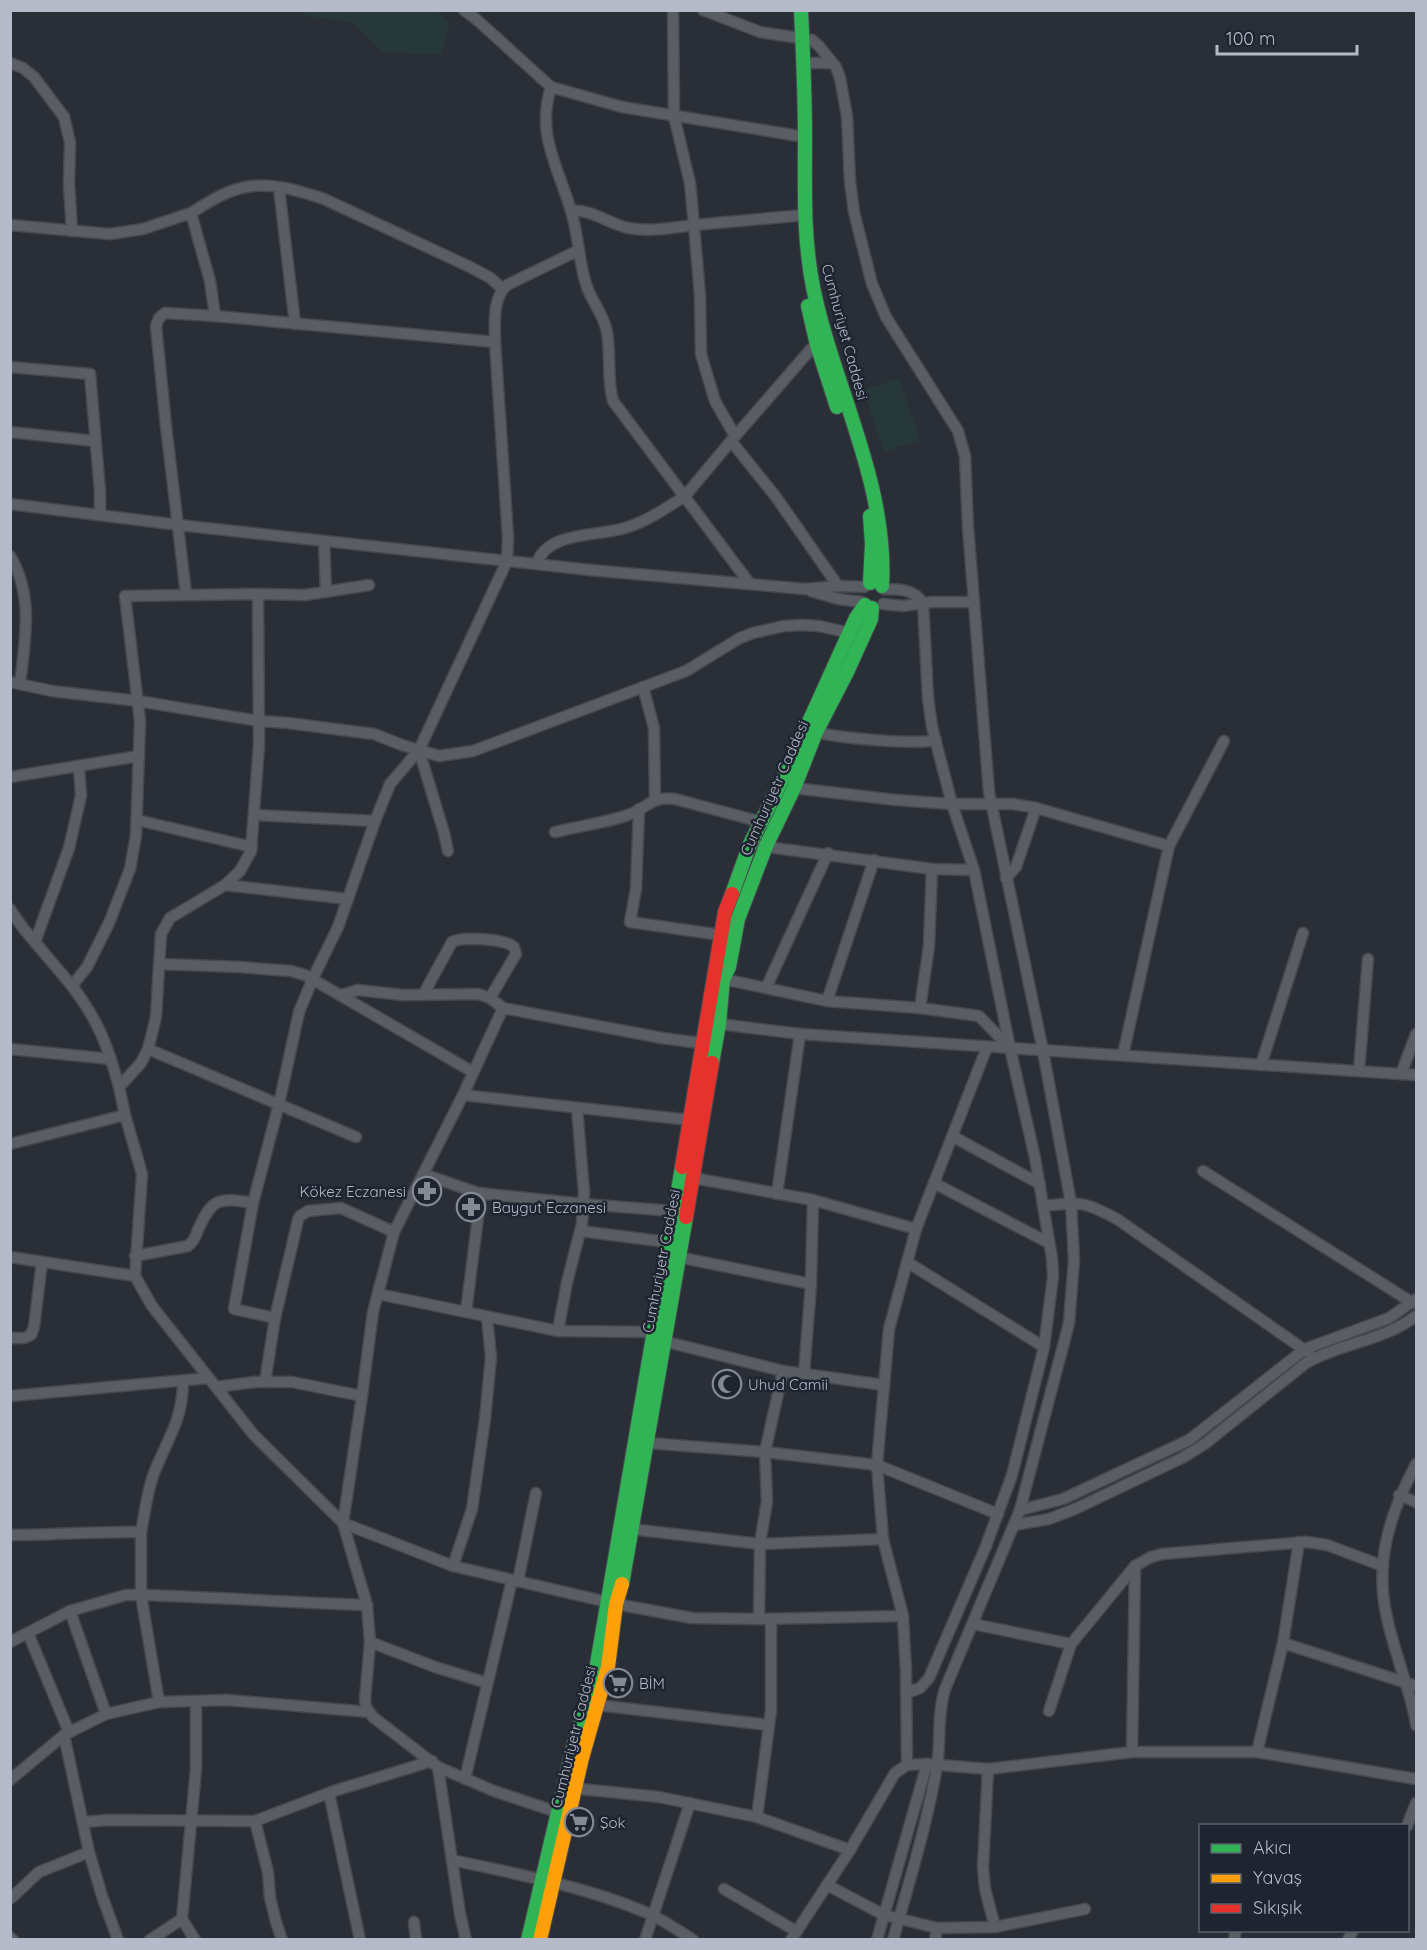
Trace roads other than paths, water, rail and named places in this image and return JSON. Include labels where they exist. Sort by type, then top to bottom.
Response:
[{"type":"main road","name":"Cumhuriyet Caddesi","points":[[791,10],[804,63],[800,136]]},
{"type":"main road","name":"Cumhuriyet Caddesi","points":[[801,10],[798,37],[799,263],[867,501],[875,586]]},
{"type":"main road","points":[[540,1940],[548,1882],[569,1788],[573,1748],[596,1670],[612,1603],[675,1248],[674,1211],[687,1177],[690,1120],[708,1045],[728,936],[725,912],[750,844],[811,730],[856,618],[871,605]]},
{"type":"main road","name":"Cumhuriyetr Caddesi","points":[[675,1248],[708,1045],[719,1024],[723,980],[729,967],[728,936],[766,846],[794,788],[811,730],[847,672],[871,619],[871,605]]},
{"type":"main road","name":"Cumhuriyetr Caddesi","points":[[569,1788],[608,1667],[612,1603],[621,1591],[648,1443],[658,1336]]},
{"type":"main road","points":[[528,1940],[548,1882]]},
{"type":"street","points":[[464,10],[551,87],[606,104],[800,136]]},
{"type":"street","points":[[673,10],[674,116],[690,183],[700,296],[701,354],[715,401],[733,439],[838,586]]},
{"type":"street","points":[[703,10],[760,32],[798,37],[816,43],[838,72],[847,116],[854,212],[872,284],[886,317],[950,418],[962,443],[991,803],[1043,1051],[1071,1203],[1074,1260],[1069,1323],[1020,1510],[942,1700],[932,1765],[893,1940]]},
{"type":"street","points":[[10,63],[23,68],[34,77],[64,117],[70,142],[69,199],[72,231]]},
{"type":"street","points":[[804,63],[832,63]]},
{"type":"street","points":[[551,87],[546,111],[548,148],[571,211],[586,284],[606,327],[610,392],[613,401],[750,584]]},
{"type":"street","points":[[10,225],[110,234],[129,232],[191,213],[245,187],[279,188],[324,199],[468,266],[489,277],[503,289]]},
{"type":"street","points":[[279,188],[294,324]]},
{"type":"street","points":[[571,211],[590,212],[621,226],[637,229],[755,221],[800,215]]},
{"type":"street","points":[[191,213],[210,281],[215,315]]},
{"type":"street","points":[[275,1318],[234,1309],[253,1203],[279,1104],[299,1012],[338,927],[390,784],[419,750],[507,561],[508,537],[495,342],[498,300],[503,289],[578,251]]},
{"type":"street","points":[[186,594],[166,426],[157,321],[161,315],[170,312],[215,315],[495,342]]},
{"type":"street","points":[[537,563],[541,554],[550,546],[584,534],[631,527],[685,496],[811,349],[823,343]]},
{"type":"street","points":[[10,367],[90,374],[100,515]]},
{"type":"street","points":[[10,432],[95,441]]},
{"type":"street","points":[[10,504],[590,570],[805,589],[875,586],[908,591],[915,594],[923,603],[928,698],[936,740],[952,804],[974,870],[1040,1184],[1053,1277],[1044,1347],[1012,1475],[998,1514],[929,1678],[920,1688],[907,1693]]},
{"type":"street","points":[[324,541],[326,592]]},
{"type":"street","points":[[10,556],[16,565],[26,603],[26,627],[15,683],[52,691],[138,701],[259,721],[375,734],[439,756],[473,751],[686,671],[740,638],[768,629],[801,625],[819,626],[849,633]]},
{"type":"street","points":[[72,986],[87,967],[100,941],[130,869],[137,820],[140,721],[125,596],[305,595],[369,585]]},
{"type":"street","points":[[871,605],[860,594],[875,586]]},
{"type":"street","points":[[871,605],[886,596],[875,586]]},
{"type":"street","points":[[805,589],[838,599],[871,605],[903,606],[923,603],[974,602]]},
{"type":"street","points":[[119,1088],[141,1063],[148,1049],[156,1017],[161,934],[170,918],[225,885],[240,871],[251,851],[259,721],[258,594]]},
{"type":"street","points":[[643,687],[654,728],[655,799]]},
{"type":"street","points":[[811,730],[843,737],[917,742],[936,740]]},
{"type":"street","points":[[1123,1055],[1168,846],[1224,741]]},
{"type":"street","points":[[419,750],[448,851]]},
{"type":"street","points":[[10,777],[139,756]]},
{"type":"street","points":[[35,942],[69,848],[81,796],[79,767]]},
{"type":"street","points":[[794,788],[896,800],[952,804],[1013,804],[1036,808],[1168,846]]},
{"type":"street","points":[[555,832],[627,816],[655,799],[675,799],[777,826]]},
{"type":"street","points":[[1006,878],[1016,867],[1036,808]]},
{"type":"street","points":[[639,809],[636,889],[630,922],[728,936]]},
{"type":"street","points":[[255,814],[375,820]]},
{"type":"street","points":[[137,820],[252,847]]},
{"type":"street","points":[[750,844],[932,869],[974,870]]},
{"type":"street","points":[[766,988],[828,854]]},
{"type":"street","points":[[827,1001],[874,860]]},
{"type":"street","points":[[920,1008],[929,946],[932,869]]},
{"type":"street","points":[[225,885],[348,899]]},
{"type":"street","points":[[10,909],[91,1010],[111,1059],[142,1174],[135,1276],[152,1306],[253,1434],[343,1523],[453,1566],[612,1603],[692,1618],[903,1616]]},
{"type":"street","points":[[1261,1065],[1303,933]]},
{"type":"street","points":[[423,995],[452,942],[465,939],[507,943],[514,947],[516,954],[490,998]]},
{"type":"street","points":[[1359,1071],[1368,959]]},
{"type":"street","points":[[159,964],[291,971],[313,978],[473,1072]]},
{"type":"street","points":[[723,980],[827,1001],[920,1008],[980,1016],[1010,1048]]},
{"type":"street","points":[[341,995],[358,990],[423,995],[473,994],[490,998],[503,1008],[708,1045]]},
{"type":"street","points":[[369,1713],[365,1700],[370,1642],[367,1605],[343,1523],[373,1312],[394,1232],[463,1095],[503,1008]]},
{"type":"street","points":[[719,1024],[800,1034],[1416,1075]]},
{"type":"street","points":[[777,1194],[800,1034]]},
{"type":"street","points":[[1401,1074],[1416,1034]]},
{"type":"street","points":[[907,1765],[907,1693],[903,1616],[883,1539],[877,1465],[889,1329],[916,1229],[987,1047]]},
{"type":"street","points":[[10,1049],[111,1059]]},
{"type":"street","points":[[148,1049],[356,1137]]},
{"type":"street","points":[[463,1095],[690,1120]]},
{"type":"street","points":[[558,1331],[580,1231],[583,1204],[577,1108]]},
{"type":"street","points":[[10,1144],[125,1115]]},
{"type":"street","points":[[952,1136],[1040,1184]]},
{"type":"street","points":[[1020,1510],[1063,1499],[1189,1440],[1305,1349],[1376,1324],[1400,1312],[1414,1301],[1203,1171]]},
{"type":"street","points":[[423,1174],[481,1193],[674,1211]]},
{"type":"street","points":[[687,1177],[813,1200],[916,1229]]},
{"type":"street","points":[[934,1183],[1049,1243]]},
{"type":"street","points":[[466,1312],[481,1193]]},
{"type":"street","points":[[135,1256],[188,1246],[195,1238],[207,1210],[217,1202],[231,1199],[253,1203]]},
{"type":"street","points":[[804,1374],[811,1284],[813,1200]]},
{"type":"street","points":[[1043,1206],[1071,1203],[1090,1204],[1117,1219],[1305,1349],[1314,1359]]},
{"type":"street","points":[[265,1382],[275,1318],[298,1220],[304,1213],[334,1208],[347,1209],[394,1232]]},
{"type":"street","points":[[580,1231],[675,1248],[811,1284]]},
{"type":"street","points":[[10,1257],[135,1276]]},
{"type":"street","points":[[10,1338],[24,1338],[31,1335],[42,1262]]},
{"type":"street","points":[[907,1262],[1044,1347]]},
{"type":"street","points":[[378,1294],[558,1331],[658,1336],[783,1371],[884,1385]]},
{"type":"street","points":[[1014,1526],[1075,1509],[1184,1457],[1211,1439],[1314,1359],[1387,1333],[1416,1316]]},
{"type":"street","points":[[453,1566],[472,1509],[480,1452],[491,1357],[487,1317]]},
{"type":"street","points":[[759,1619],[760,1544],[767,1501],[765,1452],[783,1371]]},
{"type":"street","points":[[10,1396],[183,1381],[292,1382],[362,1396]]},
{"type":"street","points":[[159,1702],[141,1595],[141,1532],[153,1476],[178,1420],[183,1400],[183,1381]]},
{"type":"street","points":[[648,1443],[765,1452],[877,1465],[998,1514]]},
{"type":"street","points":[[1416,1464],[1399,1496],[1387,1533],[1383,1566],[1386,1617],[1411,1685],[1416,1725]]},
{"type":"street","points":[[465,1779],[487,1683],[536,1494]]},
{"type":"street","points":[[1399,1496],[1416,1502]]},
{"type":"street","points":[[631,1529],[760,1544],[883,1539]]},
{"type":"street","points":[[10,1535],[141,1532]]},
{"type":"street","points":[[1049,1711],[1071,1644],[1135,1566],[1143,1561],[1162,1554],[1299,1542],[1320,1543],[1383,1566]]},
{"type":"street","points":[[1257,1752],[1283,1643],[1299,1542]]},
{"type":"street","points":[[1132,1752],[1135,1566]]},
{"type":"street","points":[[10,1642],[70,1611],[126,1595],[216,1596],[317,1604],[367,1605]]},
{"type":"street","points":[[70,1611],[106,1714]]},
{"type":"street","points":[[757,1817],[769,1725],[771,1619]]},
{"type":"street","points":[[974,1624],[1071,1644]]},
{"type":"street","points":[[28,1633],[67,1733],[89,1852],[118,1940]]},
{"type":"street","points":[[370,1642],[435,1667],[487,1683]]},
{"type":"street","points":[[1283,1643],[1411,1685]]},
{"type":"street","points":[[10,1780],[67,1733],[106,1714],[159,1702],[227,1700],[369,1713],[435,1764],[494,1791],[563,1814]]},
{"type":"street","points":[[195,1940],[182,1919],[196,1770],[196,1701]]},
{"type":"street","points":[[597,1705],[769,1725]]},
{"type":"street","points":[[724,1889],[793,1935],[850,1850],[895,1773],[907,1765],[988,1769],[1132,1752],[1257,1752],[1416,1779]]},
{"type":"street","points":[[83,1822],[108,1820],[255,1821],[329,1793],[435,1764]]},
{"type":"street","points":[[435,1764],[466,1940]]},
{"type":"street","points":[[877,1940],[932,1765]]},
{"type":"street","points":[[988,1769],[982,1867],[995,1927]]},
{"type":"street","points":[[569,1788],[659,1797],[757,1817],[850,1850]]},
{"type":"street","points":[[329,1793],[360,1940]]},
{"type":"street","points":[[645,1940],[690,1803]]},
{"type":"street","points":[[1408,1824],[1416,1803]]},
{"type":"street","points":[[255,1821],[268,1872],[270,1898],[282,1940]]},
{"type":"street","points":[[10,1899],[39,1872],[89,1852]]},
{"type":"street","points":[[452,1860],[548,1882],[653,1916],[693,1940]]},
{"type":"street","points":[[827,1885],[884,1914],[936,1934],[995,1927],[1085,1909]]},
{"type":"street","points":[[150,1940],[182,1919]]},
{"type":"street","points":[[414,1922],[416,1940]]},
{"type":"place","name":"Kökez Eczanesi","points":[[427,1191]]},
{"type":"place","name":"Baygut Eczanesi","points":[[471,1207]]},
{"type":"place","name":"Uhud Camii","points":[[727,1384]]},
{"type":"place","name":"BİM","points":[[618,1683]]},
{"type":"place","name":"Şok","points":[[579,1822]]}]
